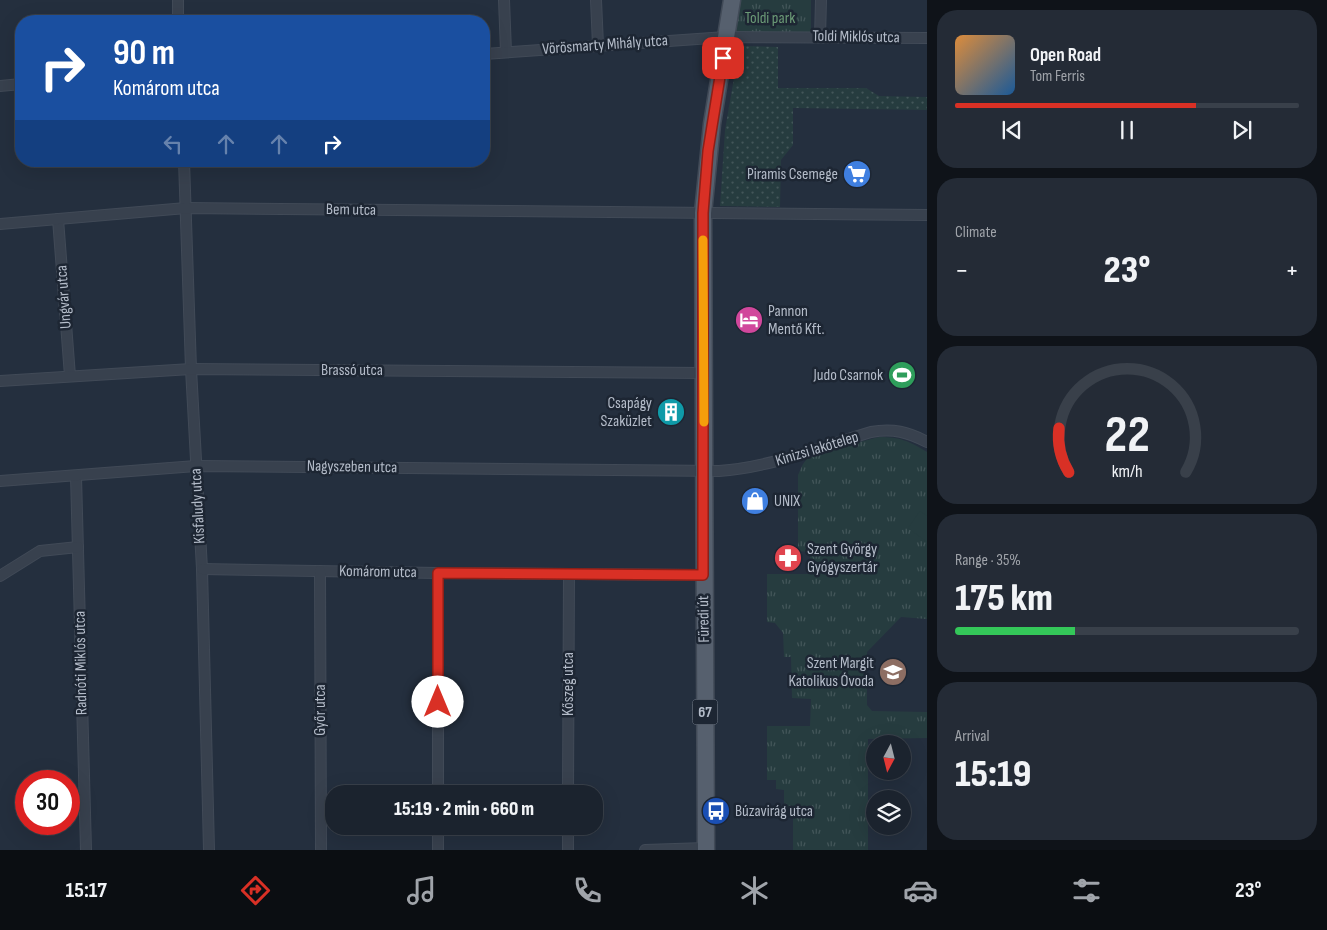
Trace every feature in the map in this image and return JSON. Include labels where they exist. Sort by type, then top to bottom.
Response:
[{"type":"main road","name":"Füredi út","points":[[706,849],[703,575],[703,213],[709,142],[732,0]]},
{"type":"street","points":[[178,0],[178,15]]},
{"type":"street","points":[[504,0],[506,52]]},
{"type":"street","points":[[596,0],[598,45]]},
{"type":"street","points":[[820,0],[820,37]]},
{"type":"street","name":"Vörösmarty Mihály utca","points":[[490,53],[726,37]]},
{"type":"street","name":"Toldi Miklós utca","points":[[726,37],[927,38]]},
{"type":"street","points":[[0,86],[15,85]]},
{"type":"street","name":"Kisfaludy utca","points":[[184,167],[191,369],[202,569],[209,850]]},
{"type":"street","name":"Bem utca","points":[[0,224],[186,208],[703,213]]},
{"type":"street","points":[[703,213],[927,215]]},
{"type":"street","name":"Ungvár utca","points":[[58,219],[70,376]]},
{"type":"street","name":"Brassó utca","points":[[0,381],[191,369],[704,373]]},
{"type":"street","name":"Kinizsi lakótelep","points":[[704,471],[738,470],[774,462],[883,430],[898,430],[912,434],[927,442]]},
{"type":"street","name":"Nagyszeben utca","points":[[0,481],[196,466],[704,471]]},
{"type":"street","name":"Radnóti Miklós utca","points":[[76,476],[86,850]]},
{"type":"street","points":[[0,576],[40,551],[78,547]]},
{"type":"street","name":"Komárom utca","points":[[202,569],[703,575]]},
{"type":"street","name":"Győr utca","points":[[320,571],[321,850]]},
{"type":"street","points":[[438,573],[438,785]]},
{"type":"street","name":"Kőszeg utca","points":[[568,785],[569,574]]},
{"type":"street","points":[[438,835],[438,850]]},
{"type":"street","points":[[568,835],[568,850]]},
{"type":"street","points":[[645,850],[706,849]]},
{"type":"green space","name":"Toldi park","points":[[732,0],[811,0],[811,37],[726,37]]},
{"type":"green space","points":[[743,46],[778,47],[778,88],[866,88],[879,96],[927,97],[927,110],[793,108],[793,145],[781,160],[780,207],[720,206],[725,130],[739,49]]},
{"type":"green space","points":[[879,437],[904,440],[927,452],[927,619],[901,617],[867,652],[867,705],[872,711],[927,712],[927,738],[911,738],[911,735],[866,735],[866,780],[868,780],[868,790],[866,790],[866,835],[868,835],[868,850],[793,850],[793,814],[784,814],[784,790],[776,789],[776,780],[767,780],[767,726],[810,726],[811,699],[792,698],[791,657],[784,657],[783,633],[775,623],[767,622],[767,574],[810,574],[810,552],[798,551],[798,475],[810,455]]},
{"type":"green space","points":[[920,511],[927,516],[927,542],[908,528]]},
{"type":"slow traffic","points":[[703,240],[704,422]]},
{"type":"place","name":"Piramis Csemege","points":[[857,174]]},
{"type":"place","name":"Pannon Mentő Kft.","points":[[749,320]]},
{"type":"place","name":"Judo Csarnok","points":[[902,375]]},
{"type":"place","name":"Csapágy Szaküzlet","points":[[671,412]]},
{"type":"place","name":"UNIX","points":[[755,501]]},
{"type":"place","name":"Szent György Gyógyszertár","points":[[788,558]]},
{"type":"place","name":"Szent Margit Katolikus Óvoda","points":[[893,672]]},
{"type":"place","name":"Búzavirág utca","points":[[716,811]]},
{"type":"route","points":[[438,702],[438,573],[703,575],[703,213],[708,151],[723,58]]}]
